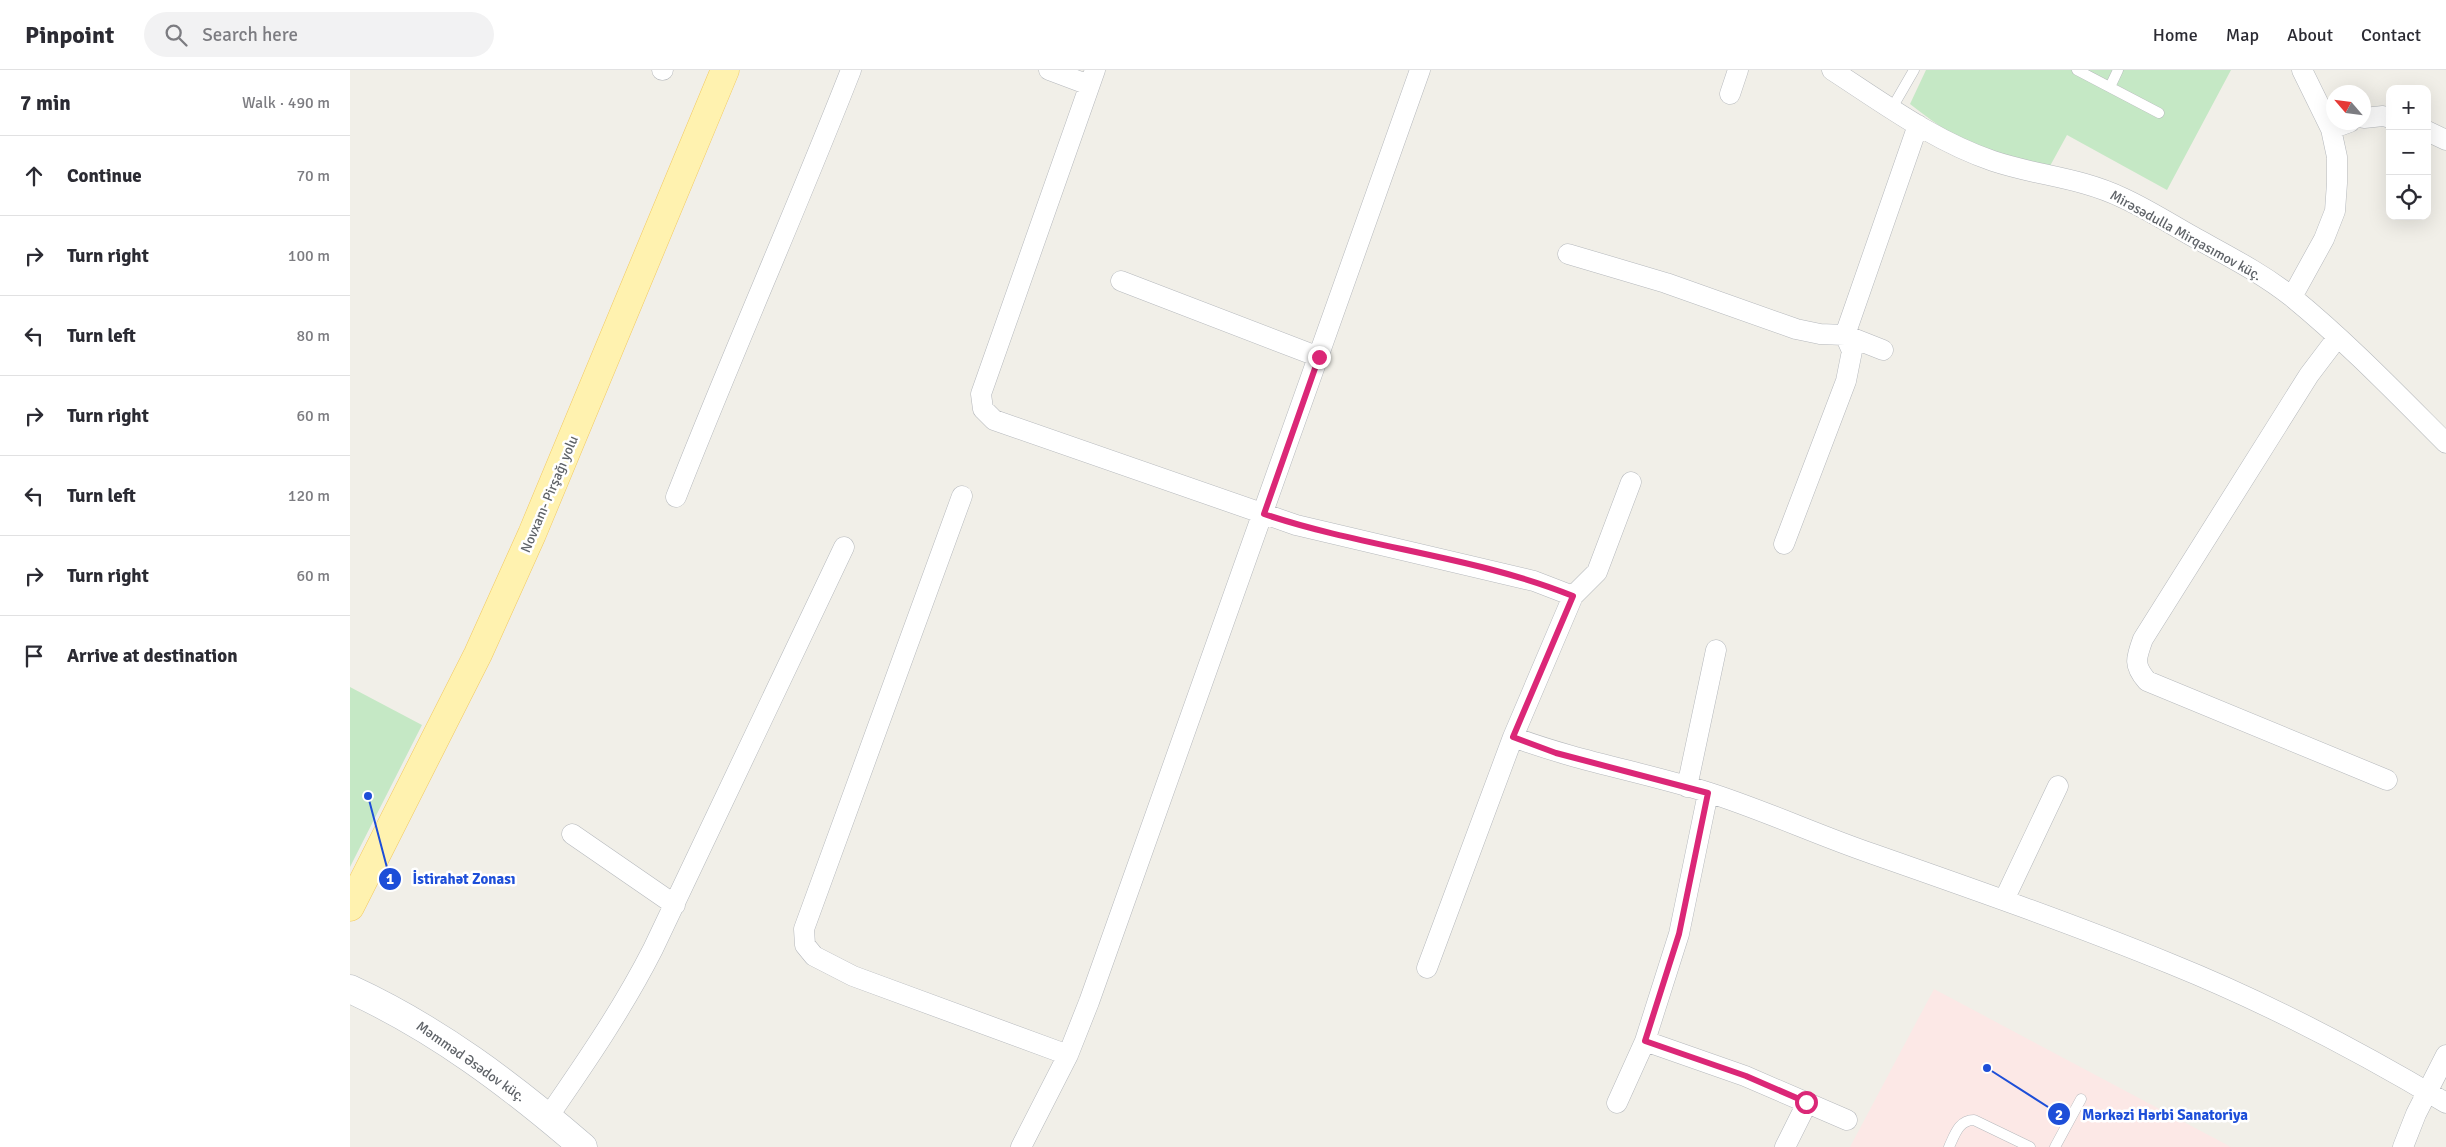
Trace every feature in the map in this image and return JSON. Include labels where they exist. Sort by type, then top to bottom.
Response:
[{"type":"main road","name":"Novxanı- Pirşağı yolu","points":[[350,907],[432,748],[513,577],[725,70]]},
{"type":"street","points":[[676,497],[725,372],[794,213],[851,70]]},
{"type":"street","points":[[1049,70],[1092,78],[981,394],[983,409],[994,420],[1264,514],[1346,537],[1534,581],[1573,596]]},
{"type":"street","points":[[1021,1147],[1068,1055],[1090,1002],[1420,70]]},
{"type":"street","points":[[1730,94],[1738,70]]},
{"type":"street","name":"Mirəsədulla Mirqasımov küç.","points":[[1832,70],[1918,125],[1960,149],[2025,170],[2075,179],[2124,198],[2263,277],[2292,297],[2446,443]]},
{"type":"street","points":[[2302,70],[2326,104]]},
{"type":"street","points":[[2371,117],[2386,117]]},
{"type":"street","points":[[1784,544],[1846,381],[1852,351],[1845,335],[1918,125]]},
{"type":"street","points":[[2292,297],[2324,239],[2335,211],[2337,157],[2340,130]]},
{"type":"street","points":[[2431,133],[2446,140]]},
{"type":"street","points":[[1568,254],[1666,283],[1796,329],[1820,334],[1845,335],[1883,350]]},
{"type":"street","points":[[1121,281],[1319,357]]},
{"type":"street","points":[[2337,338],[2309,375],[2143,639],[2137,656],[2137,670],[2147,681],[2387,780]]},
{"type":"street","points":[[1427,968],[1513,737],[1573,596],[1597,572],[1631,482]]},
{"type":"street","points":[[962,496],[804,929],[805,945],[814,956],[885,989],[1068,1055]]},
{"type":"street","points":[[548,1117],[602,1038],[633,988],[675,905],[844,547]]},
{"type":"street","points":[[1687,787],[1716,650]]},
{"type":"street","points":[[1513,737],[1556,753],[1708,793],[1781,818],[1830,839],[2004,900],[2172,964],[2310,1029],[2446,1103]]},
{"type":"street","points":[[2004,900],[2058,786]]},
{"type":"street","points":[[1618,1103],[1645,1041],[1679,934],[1708,793]]},
{"type":"street","points":[[572,834],[675,905]]},
{"type":"street","name":"Məmməd Əsədov küç.","points":[[350,989],[414,1021],[447,1041],[487,1069],[583,1147]]},
{"type":"street","points":[[1645,1041],[1746,1076],[1847,1120]]},
{"type":"street","points":[[2403,1147],[2427,1092],[2446,1055]]},
{"type":"street","points":[[1785,1147],[1806,1102]]},
{"type":"lane","points":[[1892,108],[1914,70]]},
{"type":"lane","points":[[2077,70],[2159,113]]},
{"type":"lane","points":[[2110,87],[2118,70]]},
{"type":"lane","points":[[2055,1147],[2081,1099]]},
{"type":"lane","points":[[1949,1147],[1960,1125],[1967,1120],[1974,1120],[2030,1147]]},
{"type":"shaded area","points":[[1934,989],[2231,1147],[1850,1147]]},
{"type":"green space","points":[[1926,70],[2231,70],[2167,190],[2067,135],[2050,166],[2012,160],[1976,147],[1941,127],[1910,104]]},
{"type":"green space","points":[[350,687],[422,725],[350,867]]},
{"type":"place","name":"İstirahət Zonası","points":[[368,796]]},
{"type":"place","name":"Mərkəzi Hərbi Sanatoriya","points":[[1987,1068]]},
{"type":"route","points":[[1319,357],[1264,514],[1296,525],[1534,581],[1573,596],[1513,737],[1556,753],[1708,793],[1679,934],[1645,1041],[1746,1076],[1806,1102]]}]
